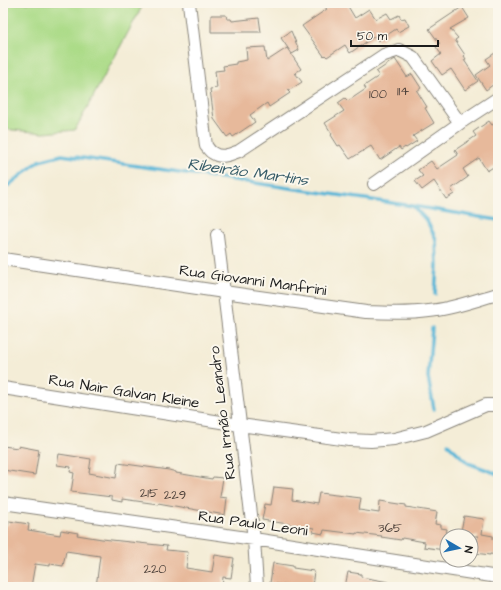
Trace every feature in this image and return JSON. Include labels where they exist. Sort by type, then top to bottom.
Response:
[{"type":"street","points":[[189,3],[206,146],[213,154],[220,156],[230,155],[239,151],[384,55],[399,50],[413,57],[460,123]]},
{"type":"street","points":[[374,184],[498,98]]},
{"type":"street","name":"Rua Irmão Leandro","points":[[216,235],[254,539],[257,587]]},
{"type":"street","name":"Rua Giovanni Manfrini","points":[[3,260],[366,312],[389,313],[429,311],[449,308],[498,294]]},
{"type":"street","name":"Rua Nair Galvan Kleine","points":[[3,388],[349,440],[371,441],[394,439],[426,431],[486,405],[498,405]]},
{"type":"street","name":"Rua Paulo Leoni","points":[[3,503],[254,539],[498,577]]},
{"type":"green space","points":[[3,3],[144,3],[75,130],[44,133],[3,129]]},
{"type":"building","points":[[320,3],[346,3],[355,18],[369,9],[376,19],[387,13],[391,19],[399,15],[401,19],[405,18],[409,26],[398,32],[396,29],[378,41],[375,36],[350,53],[345,45],[327,57],[325,55],[324,56],[302,26],[327,9]]},
{"type":"building","points":[[462,7],[469,18],[450,29],[458,38],[455,40],[465,55],[464,56],[466,59],[464,60],[478,81],[465,90],[451,69],[442,75],[432,61],[441,54],[436,47],[440,44],[429,29]]},
{"type":"building","points":[[211,15],[226,15],[227,19],[231,19],[232,21],[259,18],[261,32],[211,32]]},
{"type":"building","points":[[291,31],[299,50],[292,54],[281,38]]},
{"type":"building","points":[[265,47],[267,61],[287,48],[301,69],[295,73],[302,82],[288,91],[290,93],[269,107],[267,103],[250,115],[255,122],[233,137],[231,134],[227,137],[214,119],[210,89],[217,88],[215,71],[224,70],[223,66],[236,64],[236,62],[247,60],[246,48]]},
{"type":"building","points":[[498,51],[498,81],[486,90],[476,75],[490,65],[486,59]]},
{"type":"building","points":[[395,59],[407,77],[412,74],[421,88],[417,91],[427,107],[425,108],[434,123],[413,136],[417,141],[401,150],[399,147],[380,160],[371,146],[350,159],[340,145],[338,146],[325,123],[344,111],[338,103],[345,98],[348,101],[366,89],[364,86],[379,76],[376,72]]},
{"type":"building","points":[[489,121],[492,125],[494,124],[498,131],[498,164],[487,171],[479,158],[463,169],[468,177],[451,189],[454,194],[446,199],[434,181],[422,190],[415,181],[423,176],[418,170],[431,161],[437,169],[458,155],[455,150],[476,136],[473,132]]},
{"type":"building","points":[[3,446],[18,448],[18,446],[39,450],[35,475],[3,470]]},
{"type":"building","points":[[59,454],[91,459],[89,473],[116,478],[118,463],[169,470],[176,473],[212,479],[213,477],[223,478],[220,497],[227,498],[225,515],[158,503],[122,499],[122,502],[112,500],[112,497],[71,492],[74,473],[70,472],[71,467],[57,465]]},
{"type":"building","points":[[274,487],[293,489],[292,500],[317,504],[319,493],[361,498],[359,510],[379,513],[380,501],[437,512],[435,524],[441,525],[441,528],[439,528],[439,549],[424,547],[425,542],[402,538],[401,540],[381,537],[382,536],[324,530],[323,534],[313,532],[314,528],[262,520],[265,504],[271,505]]},
{"type":"building","points":[[464,516],[484,519],[482,534],[493,536],[493,539],[498,540],[498,555],[479,554],[479,528],[462,528]]},
{"type":"building","points":[[9,521],[29,524],[28,530],[60,535],[61,530],[78,533],[77,535],[102,539],[167,546],[166,550],[188,552],[186,568],[212,572],[215,555],[234,558],[231,578],[223,577],[222,587],[96,587],[100,556],[66,551],[63,566],[35,564],[31,587],[4,587],[3,524],[8,525]]},
{"type":"building","points":[[273,563],[314,571],[312,587],[270,583]]},
{"type":"building","points":[[348,572],[361,574],[361,577],[389,582],[389,587],[345,587]]},
{"type":"waterway","name":"Ribeirão Martins","points":[[3,187],[9,185],[39,161],[62,155],[413,206],[498,220]]},
{"type":"waterway","points":[[413,206],[427,221],[436,239],[437,266],[435,294]]},
{"type":"waterway","points":[[432,328],[428,377],[434,409]]},
{"type":"waterway","points":[[448,444],[468,463],[498,474]]}]
